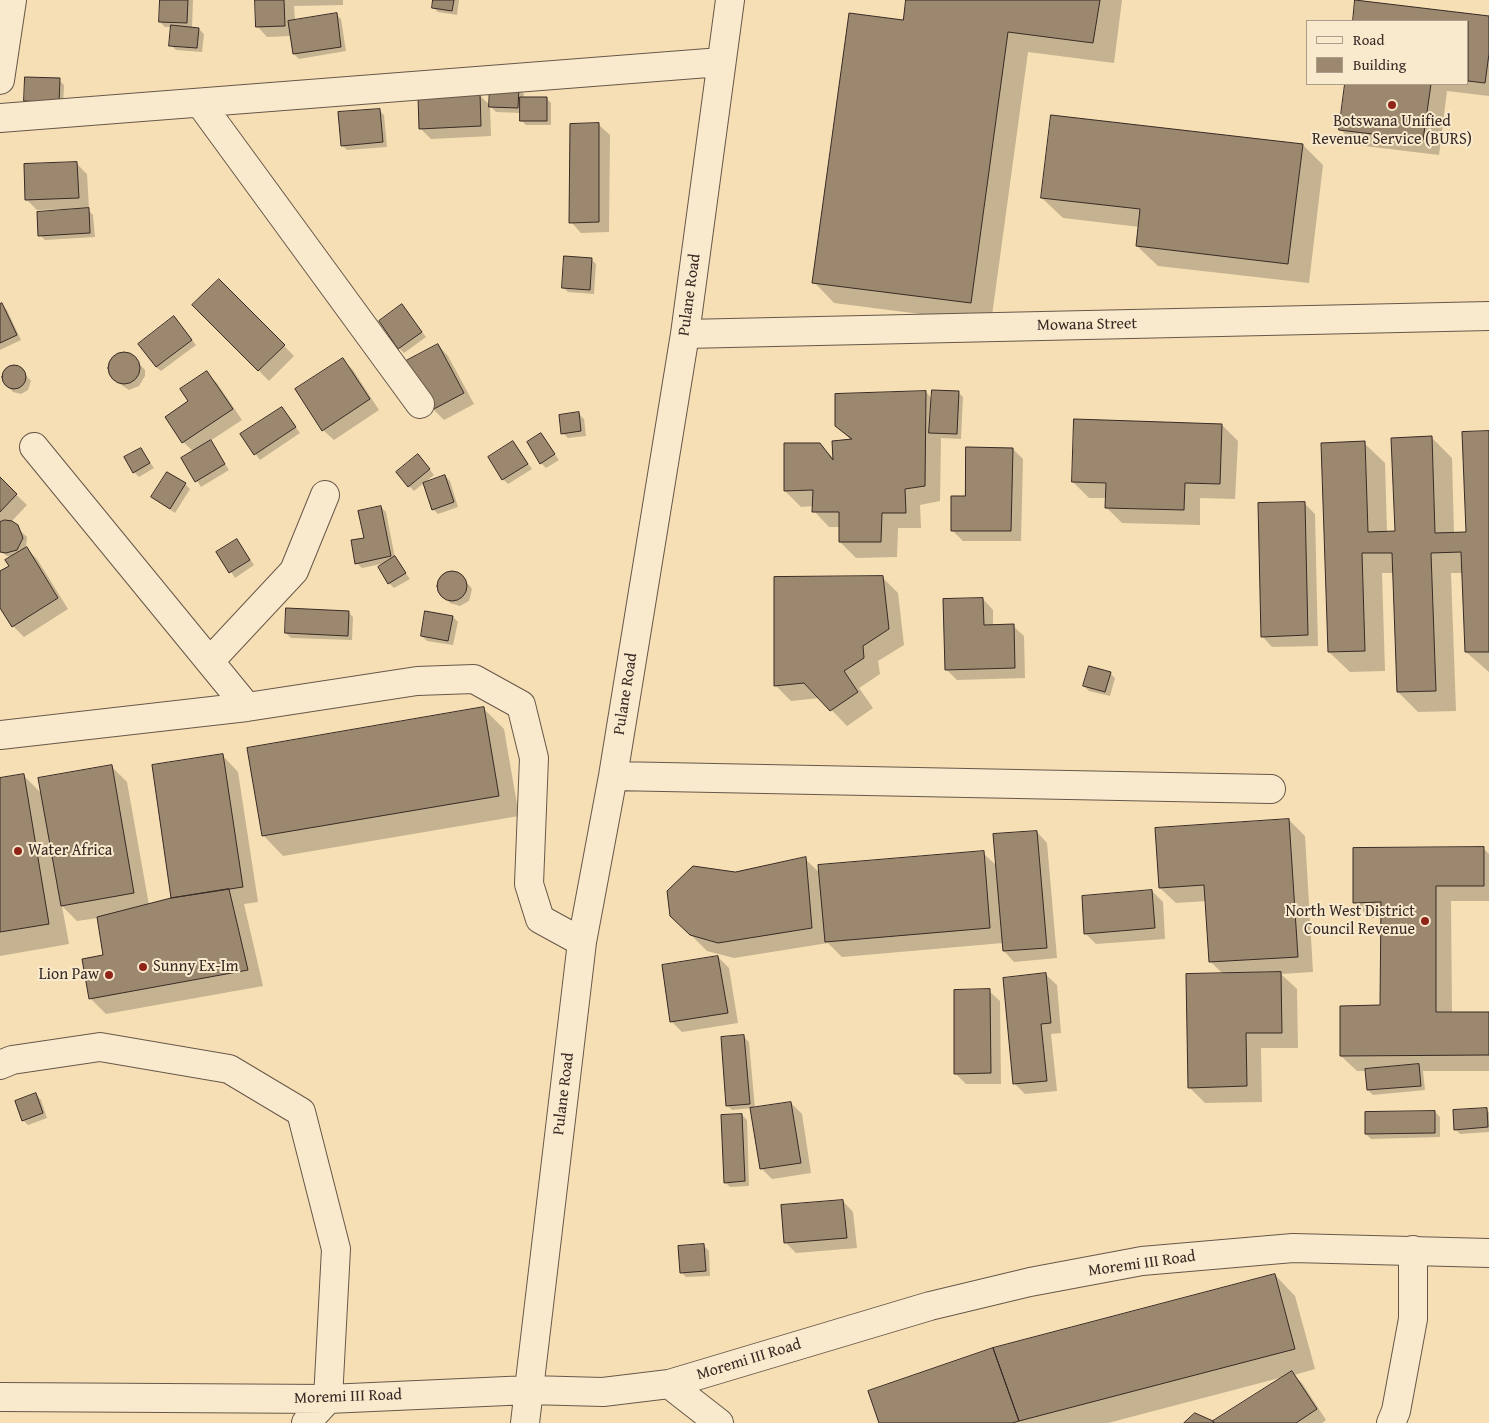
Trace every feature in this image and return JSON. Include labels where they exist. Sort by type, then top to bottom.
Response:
[{"type":"street","points":[[0,80],[12,0]]},
{"type":"street","name":"Pulane Road","points":[[526,1423],[582,942],[613,776],[685,334],[730,0]]},
{"type":"street","points":[[0,118],[721,62]]},
{"type":"street","points":[[200,103],[420,404]]},
{"type":"street","name":"Mowana Street","points":[[685,334],[1489,316]]},
{"type":"street","points":[[34,447],[247,707]]},
{"type":"street","points":[[210,662],[294,571],[325,495]]},
{"type":"street","points":[[0,735],[247,707],[417,681],[474,679],[521,705],[534,758],[529,884],[540,919],[582,942]]},
{"type":"street","points":[[613,776],[1270,789]]},
{"type":"street","points":[[0,1065],[12,1060],[100,1047],[229,1069],[301,1112],[336,1249],[328,1399],[306,1423]]},
{"type":"street","name":"Moremi III Road","points":[[0,1397],[328,1399],[529,1390],[603,1392],[669,1384],[930,1306],[1030,1282],[1142,1262],[1293,1248],[1489,1253]]},
{"type":"street","points":[[1391,1423],[1396,1411],[1413,1319],[1413,1250]]},
{"type":"street","points":[[669,1384],[719,1423]]},
{"type":"building","points":[[160,0],[188,0],[187,23],[159,22]]},
{"type":"building","points":[[255,0],[284,0],[285,26],[256,27]]},
{"type":"building","points":[[433,0],[454,0],[452,11],[432,8]]},
{"type":"building","points":[[906,0],[1100,0],[1093,43],[1008,32],[971,303],[812,283],[849,13],[903,20]]},
{"type":"building","points":[[1355,0],[1489,16],[1489,54],[1485,83],[1469,81],[1469,20],[1353,20]]},
{"type":"building","points":[[337,13],[341,47],[293,54],[288,21]]},
{"type":"building","points":[[171,25],[199,28],[197,48],[169,46]]},
{"type":"building","points":[[25,77],[60,78],[59,103],[24,101]]},
{"type":"building","points":[[1345,85],[1431,85],[1423,140],[1339,130]]},
{"type":"building","points":[[490,86],[519,87],[518,108],[489,107]]},
{"type":"building","points":[[480,93],[481,126],[419,129],[418,96]]},
{"type":"building","points":[[520,97],[547,97],[547,121],[520,121]]},
{"type":"building","points":[[380,109],[383,142],[341,146],[338,112]]},
{"type":"building","points":[[1051,115],[1303,144],[1288,264],[1136,246],[1140,209],[1041,198]]},
{"type":"building","points":[[599,123],[599,222],[569,223],[570,124]]},
{"type":"building","points":[[77,162],[79,198],[25,200],[24,164]]},
{"type":"building","points":[[89,208],[90,233],[38,236],[37,212]]},
{"type":"building","points":[[564,256],[592,258],[590,290],[562,288]]},
{"type":"building","points":[[219,279],[285,345],[258,371],[192,305]]},
{"type":"building","points":[[2,303],[17,335],[0,343],[0,304]]},
{"type":"building","points":[[402,304],[422,332],[398,349],[379,321]]},
{"type":"building","points":[[174,316],[192,340],[156,367],[138,344]]},
{"type":"building","points":[[438,344],[464,393],[432,410],[406,361]]},
{"type":"building","points":[[124,352],[136,356],[140,368],[136,380],[124,384],[112,380],[108,368],[112,356]]},
{"type":"building","points":[[343,358],[370,399],[322,431],[295,389]]},
{"type":"building","points":[[14,365],[19,366],[25,372],[25,382],[19,388],[14,389],[9,388],[3,382],[2,377],[3,372],[9,366]]},
{"type":"building","points":[[207,371],[233,409],[182,443],[165,417],[188,401],[180,389]]},
{"type":"building","points":[[932,390],[959,391],[957,434],[929,433]]},
{"type":"building","points":[[926,391],[925,486],[905,489],[906,513],[882,513],[881,542],[839,542],[839,512],[812,512],[813,490],[784,491],[784,443],[820,443],[833,460],[832,441],[852,439],[835,426],[835,394]]},
{"type":"building","points":[[282,407],[296,427],[254,455],[240,434]]},
{"type":"building","points":[[579,412],[581,431],[561,434],[559,415]]},
{"type":"building","points":[[1074,419],[1222,424],[1220,484],[1185,483],[1184,510],[1105,508],[1106,483],[1072,482]]},
{"type":"building","points":[[1489,431],[1489,652],[1465,652],[1461,552],[1431,553],[1436,691],[1397,692],[1392,553],[1362,553],[1365,651],[1328,652],[1321,443],[1365,441],[1368,532],[1395,531],[1391,438],[1432,436],[1435,533],[1466,532],[1462,432]]},
{"type":"building","points":[[541,433],[555,454],[540,464],[527,442]]},
{"type":"building","points":[[211,440],[225,464],[195,482],[181,458]]},
{"type":"building","points":[[513,441],[528,464],[502,480],[488,457]]},
{"type":"building","points":[[966,447],[1013,448],[1011,531],[951,531],[951,496],[965,496]]},
{"type":"building","points":[[141,448],[150,463],[133,473],[124,457]]},
{"type":"building","points":[[418,454],[430,469],[408,487],[396,472]]},
{"type":"building","points":[[167,472],[186,483],[170,509],[151,497]]},
{"type":"building","points":[[445,475],[454,502],[432,510],[423,483]]},
{"type":"building","points":[[0,477],[17,494],[0,512]]},
{"type":"building","points":[[1305,502],[1308,635],[1261,637],[1258,503]]},
{"type":"building","points":[[381,506],[391,556],[355,564],[351,540],[364,538],[358,511]]},
{"type":"building","points":[[5,520],[12,521],[18,525],[23,538],[17,550],[6,553],[0,552],[0,522]]},
{"type":"building","points":[[237,539],[250,560],[229,573],[216,552]]},
{"type":"building","points":[[27,547],[58,598],[12,627],[0,608],[0,571],[9,566],[5,560]]},
{"type":"building","points":[[395,556],[406,573],[388,584],[378,567]]},
{"type":"building","points":[[452,571],[463,575],[467,586],[463,597],[452,601],[441,597],[437,586],[441,575]]},
{"type":"building","points":[[883,576],[889,629],[863,646],[864,658],[844,671],[858,692],[830,711],[804,683],[774,686],[774,577]]},
{"type":"building","points":[[983,598],[984,625],[1014,624],[1015,668],[945,670],[943,599]]},
{"type":"building","points":[[286,608],[349,611],[348,636],[285,633]]},
{"type":"building","points":[[425,611],[453,616],[448,641],[421,636]]},
{"type":"building","points":[[1089,666],[1111,672],[1105,692],[1083,686]]},
{"type":"building","points":[[484,707],[499,796],[262,836],[247,748]]},
{"type":"building","points":[[223,754],[243,887],[171,898],[152,765]]},
{"type":"building","points":[[112,765],[134,893],[61,906],[38,778]]},
{"type":"building","name":"Water Africa","points":[[24,774],[49,924],[0,932],[0,778]]},
{"type":"building","points":[[1289,819],[1298,957],[1209,962],[1204,885],[1159,888],[1155,828]]},
{"type":"building","points":[[1037,831],[1047,948],[1003,951],[993,834]]},
{"type":"building","points":[[1484,847],[1484,886],[1436,886],[1436,1012],[1489,1012],[1489,1055],[1340,1056],[1340,1006],[1380,1005],[1381,902],[1353,903],[1353,848]]},
{"type":"building","points":[[984,851],[990,928],[825,942],[818,865]]},
{"type":"building","points":[[806,857],[812,928],[718,943],[690,935],[670,916],[667,891],[693,866],[735,872]]},
{"type":"building","points":[[229,889],[248,970],[89,999],[82,959],[103,955],[97,917],[171,898]]},
{"type":"building","points":[[1152,890],[1155,928],[1084,934],[1082,896]]},
{"type":"building","points":[[718,956],[728,1013],[670,1022],[662,965]]},
{"type":"building","points":[[1281,972],[1282,1033],[1246,1033],[1247,1086],[1188,1088],[1186,974]]},
{"type":"building","points":[[1046,973],[1051,1023],[1041,1024],[1047,1081],[1013,1084],[1003,978]]},
{"type":"building","points":[[990,989],[991,1073],[954,1074],[954,990]]},
{"type":"building","points":[[744,1035],[750,1104],[726,1106],[721,1037]]},
{"type":"building","points":[[1419,1064],[1421,1086],[1367,1090],[1365,1069]]},
{"type":"building","points":[[36,1093],[43,1113],[22,1121],[15,1101]]},
{"type":"building","points":[[791,1102],[801,1163],[760,1169],[750,1108]]},
{"type":"building","points":[[1487,1108],[1488,1127],[1454,1130],[1453,1110]]},
{"type":"building","points":[[1435,1111],[1435,1133],[1365,1134],[1365,1112]]},
{"type":"building","points":[[742,1114],[745,1181],[724,1183],[721,1115]]},
{"type":"building","points":[[843,1200],[847,1238],[784,1243],[781,1205]]},
{"type":"building","points":[[704,1244],[706,1271],[680,1273],[678,1246]]},
{"type":"building","points":[[1275,1274],[1295,1349],[1019,1421],[993,1348]]},
{"type":"building","points":[[993,1348],[1019,1421],[1012,1423],[879,1423],[868,1391]]},
{"type":"building","points":[[1292,1371],[1317,1409],[1296,1423],[1214,1423],[1213,1421]]},
{"type":"building","points":[[1195,1413],[1213,1421],[1214,1423],[1184,1423]]},
{"type":"place","name":"Botswana Unified Revenue Service (BURS)","points":[[1392,105]]},
{"type":"place","name":"Water Africa","points":[[18,851]]},
{"type":"place","name":"North West District Council Revenue","points":[[1425,921]]},
{"type":"place","name":"Sunny Ex-Im","points":[[143,967]]},
{"type":"place","name":"Lion Paw","points":[[109,975]]}]
